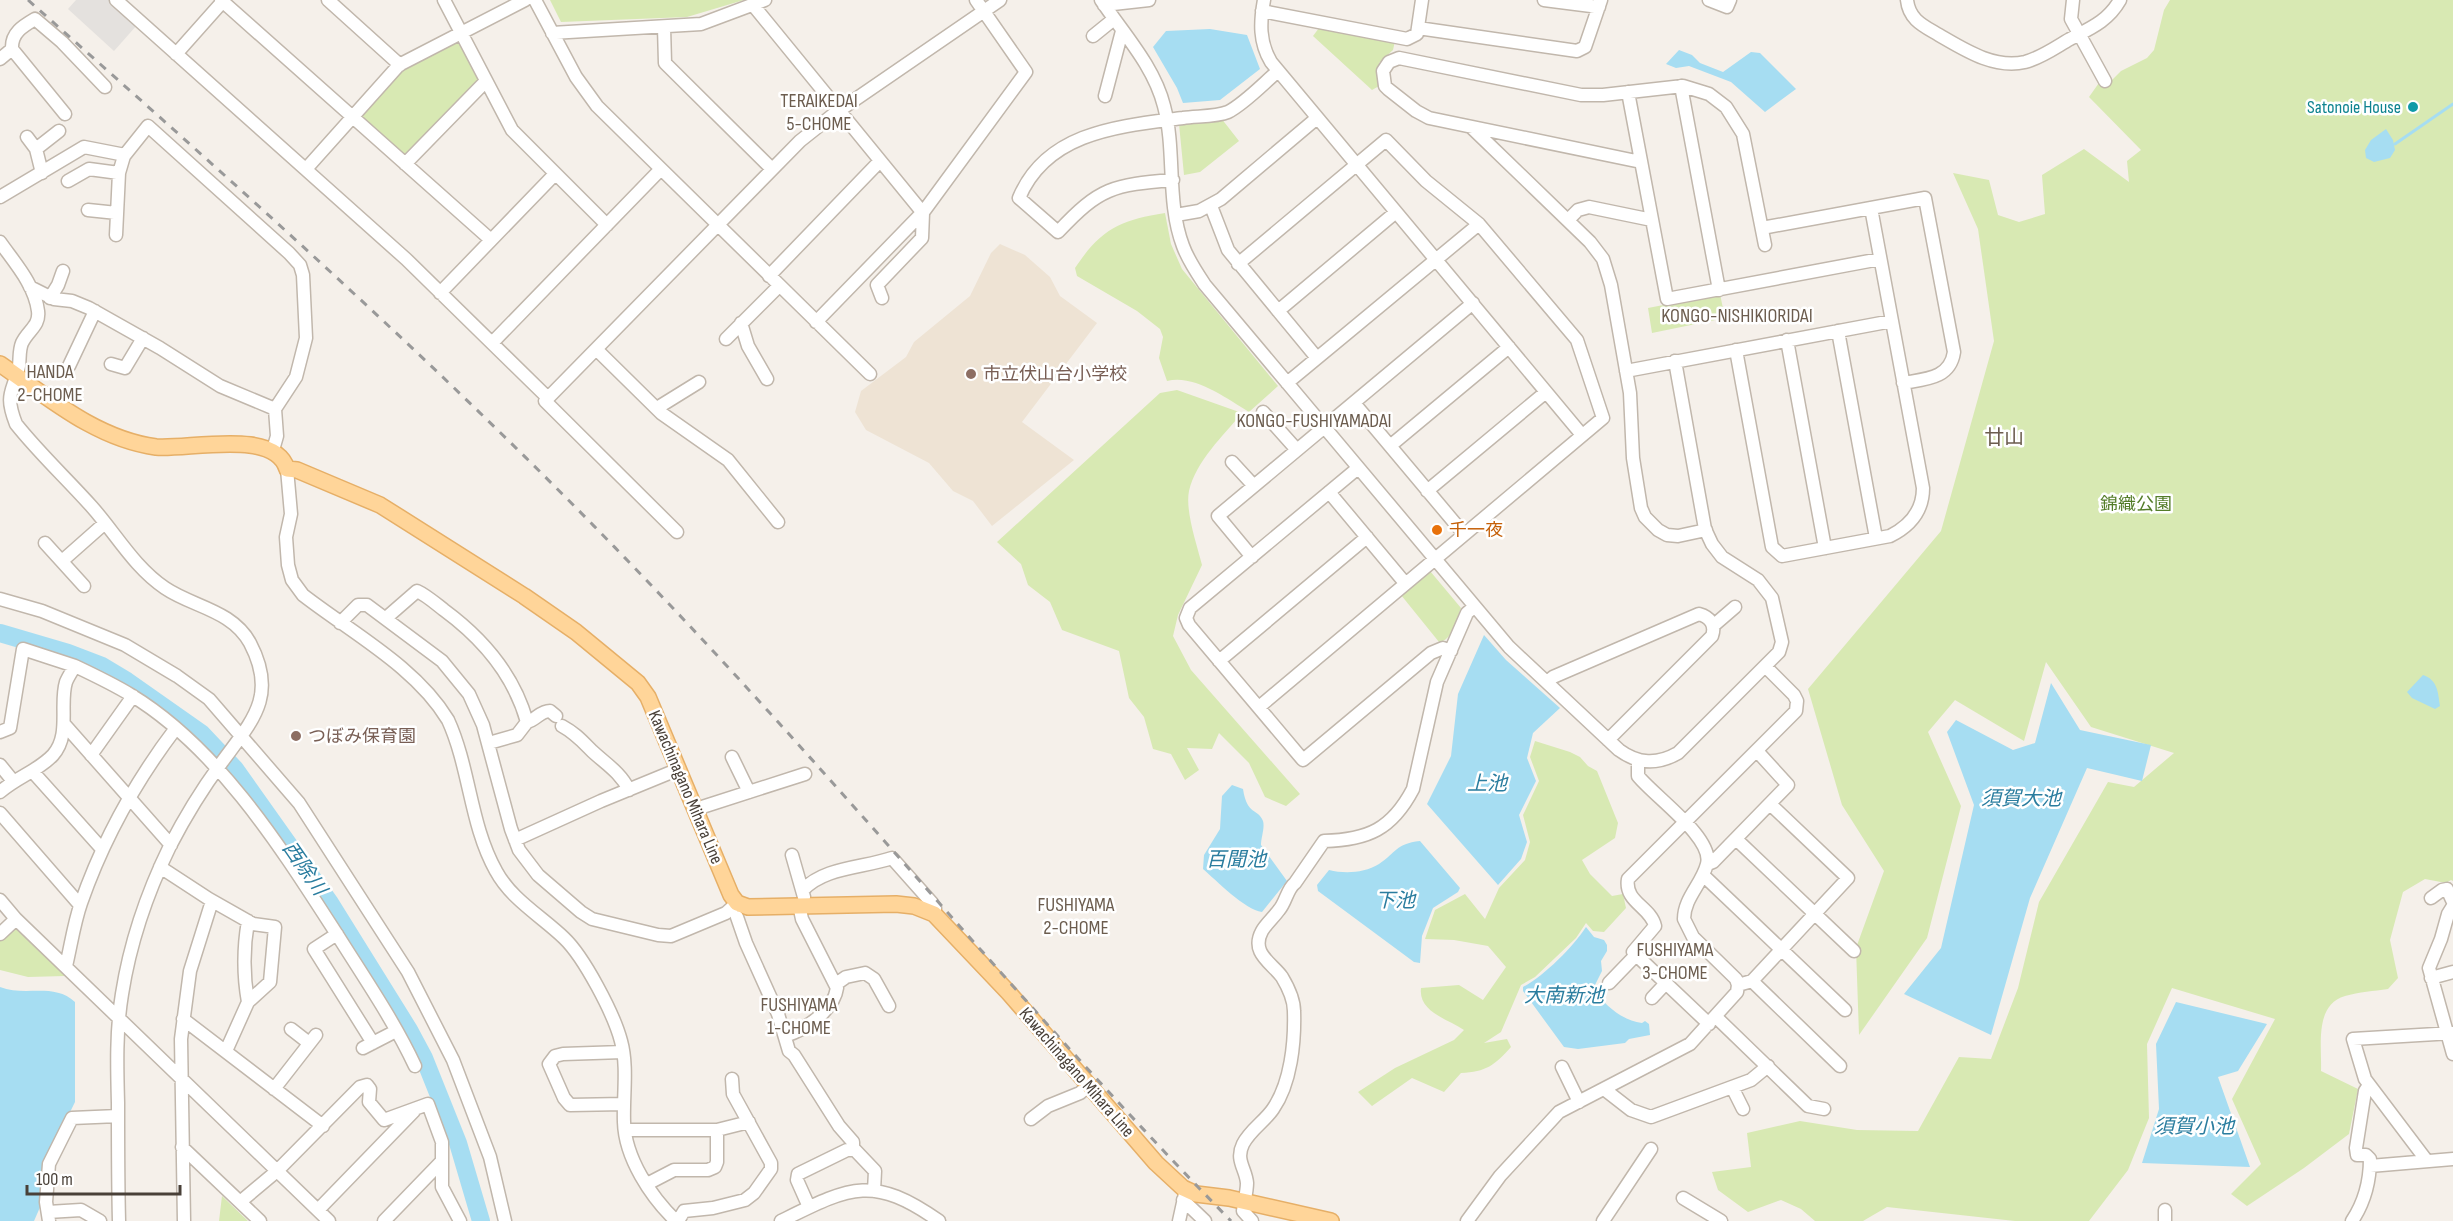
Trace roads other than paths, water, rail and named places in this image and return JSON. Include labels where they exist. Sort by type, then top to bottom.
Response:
[{"type":"main road","points":[[0,364],[97,430],[126,441],[159,447],[234,444],[273,450],[284,460],[287,468]]},
{"type":"main road","name":"Kawachinagano Mihara Line","points":[[287,468],[297,470],[380,505],[524,596],[576,632],[638,683],[648,697],[737,910],[803,900],[905,904],[934,914],[1009,993],[1185,1195],[1196,1194],[1244,1202],[1331,1221]]},
{"type":"street","points":[[116,0],[406,259],[548,398]]},
{"type":"street","points":[[176,54],[223,0],[491,240]]},
{"type":"street","points":[[328,0],[400,65]]},
{"type":"street","points":[[444,0],[512,130],[607,225]]},
{"type":"street","points":[[306,169],[400,65],[525,0]]},
{"type":"street","points":[[535,0],[586,92],[726,234],[870,374]]},
{"type":"street","points":[[552,33],[701,24],[765,0]]},
{"type":"street","points":[[816,322],[923,213],[1026,72],[976,0]]},
{"type":"street","points":[[677,532],[545,401],[801,141],[839,111],[1000,0]]},
{"type":"street","points":[[1102,2],[1149,0]]},
{"type":"street","points":[[1422,0],[1418,34],[1407,39],[1263,5],[1263,46],[1278,71],[1582,435]]},
{"type":"street","points":[[1418,28],[1577,51],[1585,47],[1600,4],[1545,0]]},
{"type":"street","points":[[1709,0],[1727,7],[1730,0]]},
{"type":"street","points":[[1907,0],[1909,11],[1918,23],[1970,53],[2009,63],[2027,62],[2105,20],[2120,0]]},
{"type":"street","points":[[2073,0],[2071,19],[2105,81]]},
{"type":"street","points":[[1102,2],[1148,69],[1163,102],[1167,120],[1176,215],[1182,244],[1195,271],[1509,647],[1608,740],[1628,757],[1638,761],[1659,762],[1678,753],[1782,646],[1772,598],[1758,580],[1722,557],[1712,544],[1706,530],[1675,361]]},
{"type":"street","points":[[753,5],[923,213],[922,238],[877,285],[882,298]]},
{"type":"street","points":[[65,114],[12,49],[16,31],[35,19],[62,42],[105,87]]},
{"type":"street","points":[[1093,36],[1114,20]]},
{"type":"street","points":[[664,27],[665,63],[772,168]]},
{"type":"street","points":[[1105,96],[1122,31]]},
{"type":"street","points":[[0,59],[12,49]]},
{"type":"street","points":[[1641,162],[1429,118],[1416,111],[1385,86],[1383,76],[1385,66],[1399,58],[1581,95],[1681,86],[1700,90],[1718,100],[1739,124],[1747,149],[1765,245]]},
{"type":"street","points":[[1173,180],[1137,183],[1109,190],[1087,202],[1058,232],[1019,198],[1027,179],[1035,170],[1072,142],[1116,126],[1226,113],[1278,71]]},
{"type":"street","points":[[405,164],[486,81]]},
{"type":"street","points":[[1681,86],[1719,290]]},
{"type":"street","points":[[1628,92],[1667,299],[1880,260]]},
{"type":"street","points":[[1176,215],[1211,206],[1317,118]]},
{"type":"street","points":[[116,235],[119,173],[126,154],[148,126],[289,253],[300,266],[303,275],[306,338],[296,377],[275,409],[277,436],[273,450]]},
{"type":"street","points":[[1471,127],[1568,220],[1604,259],[1611,285],[1632,408],[1633,458],[1641,508],[1645,517],[1658,530],[1667,535],[1678,536],[1706,530]]},
{"type":"street","points":[[36,148],[59,131]]},
{"type":"street","points":[[1494,148],[1493,140],[1500,133]]},
{"type":"street","points":[[27,137],[36,148],[42,173]]},
{"type":"street","points":[[1238,264],[1386,141],[1426,181],[1479,224],[1577,340],[1603,418],[1259,707]]},
{"type":"street","points":[[0,197],[84,147],[126,154]]},
{"type":"street","points":[[769,276],[880,161]]},
{"type":"street","points":[[68,181],[89,169],[119,173]]},
{"type":"street","points":[[492,343],[661,169]]},
{"type":"street","points":[[440,293],[555,174]]},
{"type":"street","points":[[1762,228],[1925,198],[1954,352],[1949,367],[1935,378],[1903,383]]},
{"type":"street","points":[[1211,206],[1222,238],[1238,264],[1317,358]]},
{"type":"street","points":[[1568,220],[1578,210],[1589,207],[1652,220]]},
{"type":"street","points":[[1736,350],[1772,547],[1782,556],[1890,536],[1905,527],[1917,515],[1923,498],[1921,475],[1871,208]]},
{"type":"street","points":[[88,210],[117,213]]},
{"type":"street","points":[[1278,311],[1396,212]]},
{"type":"street","points":[[1287,383],[1479,224]]},
{"type":"street","points":[[0,242],[30,287],[38,319],[21,345],[16,375],[9,397],[16,424],[105,523],[135,562],[164,587],[225,617],[241,630],[258,660],[262,690],[258,708],[241,738],[191,807],[171,845],[160,867],[135,935],[124,985],[120,1019],[119,1221]]},
{"type":"street","points":[[51,298],[63,271]]},
{"type":"street","points":[[726,339],[779,286]]},
{"type":"street","points":[[30,287],[51,298],[72,301],[95,311],[220,386],[275,409]]},
{"type":"street","points":[[1252,556],[1218,516],[1473,303]]},
{"type":"street","points":[[69,366],[95,311]]},
{"type":"street","points":[[1626,371],[1892,321]]},
{"type":"street","points":[[741,323],[748,346],[767,379]]},
{"type":"street","points":[[1838,331],[1876,538]]},
{"type":"street","points":[[111,364],[125,368],[143,338]]},
{"type":"street","points":[[1787,340],[1825,548]]},
{"type":"street","points":[[1390,446],[1509,348]]},
{"type":"street","points":[[596,349],[657,408],[728,460],[778,522]]},
{"type":"street","points":[[657,408],[699,382]]},
{"type":"street","points":[[1427,490],[1546,392]]},
{"type":"street","points":[[1354,403],[1464,534]]},
{"type":"street","points":[[1263,412],[1297,450]]},
{"type":"street","points":[[1232,462],[1254,486]]},
{"type":"street","points":[[287,468],[291,514],[286,537],[290,575],[303,595],[418,681],[448,720],[483,842],[496,873],[511,891],[577,952],[615,1025],[623,1052],[625,1130],[628,1148],[663,1209],[677,1221],[684,1211],[739,1203],[750,1198],[771,1169],[771,1163],[733,1094],[732,1079]]},
{"type":"street","points":[[1358,468],[1190,609],[1186,618],[1189,625],[1303,760],[1431,653],[1443,648],[1451,651]]},
{"type":"street","points":[[1329,492],[1405,583]]},
{"type":"street","points":[[62,561],[105,523]]},
{"type":"street","points":[[1220,661],[1367,537]]},
{"type":"street","points":[[45,543],[84,586]]},
{"type":"street","points":[[386,618],[414,592],[419,592],[428,598],[463,624],[489,650],[513,686],[527,722]]},
{"type":"street","points":[[0,599],[42,611],[125,645],[177,676],[209,699],[299,803],[408,972],[453,1060],[490,1157],[505,1221]]},
{"type":"street","points":[[340,623],[358,605],[370,606],[449,669],[473,703],[489,743],[515,840],[524,858],[538,874],[581,912],[592,919],[671,936],[737,910],[746,943],[778,1014],[789,1051],[839,1126],[853,1142],[853,1149],[875,1171],[874,1191]]},
{"type":"street","points":[[1252,1221],[1243,1211],[1247,1182],[1242,1170],[1240,1155],[1243,1144],[1266,1119],[1283,1090],[1293,1043],[1294,1009],[1290,992],[1281,976],[1263,958],[1259,941],[1262,932],[1285,902],[1291,886],[1324,841],[1359,838],[1378,830],[1393,819],[1405,804],[1413,789],[1437,682],[1467,613],[1474,607]]},
{"type":"street","points":[[1713,626],[1735,607]]},
{"type":"street","points":[[1546,682],[1692,616],[1705,615],[1713,626],[1712,636],[1608,740]]},
{"type":"street","points":[[0,732],[10,728],[23,649],[75,666],[133,696],[176,728],[218,767],[267,829],[336,934],[415,1066]]},
{"type":"street","points":[[0,792],[13,781],[33,772],[55,753],[64,724],[66,683],[75,666]]},
{"type":"street","points":[[1765,666],[1794,695],[1797,706],[1792,716],[1628,879],[1628,890],[1631,896],[1653,919],[1655,926],[1633,952],[1666,983],[1768,1066],[1808,1106],[1824,1109]]},
{"type":"street","points":[[91,755],[133,696]]},
{"type":"street","points":[[489,743],[517,735],[527,722],[550,711],[593,752],[617,770],[629,790]]},
{"type":"street","points":[[64,724],[171,845]]},
{"type":"street","points":[[66,966],[80,905],[102,849],[128,797],[176,728]]},
{"type":"street","points":[[1705,869],[1788,786],[1756,751]]},
{"type":"street","points":[[732,757],[749,792]]},
{"type":"street","points":[[1467,1221],[1500,1176],[1559,1112],[1690,1044],[1737,992],[1736,979],[1693,937],[1685,925],[1686,907],[1705,869],[1708,853],[1705,844],[1638,776],[1638,761]]},
{"type":"street","points":[[0,765],[13,781]]},
{"type":"street","points":[[515,840],[558,819],[679,769]]},
{"type":"street","points":[[33,772],[102,849]]},
{"type":"street","points":[[696,809],[805,774]]},
{"type":"street","points":[[1738,985],[1752,981],[1848,878],[1770,804]]},
{"type":"street","points":[[0,813],[80,905]]},
{"type":"street","points":[[1736,839],[1854,951]]},
{"type":"street","points":[[785,1036],[808,1024],[825,1011],[836,992],[836,984],[802,920],[803,900],[792,855]]},
{"type":"street","points":[[803,900],[810,881],[828,874],[892,858],[932,903],[935,908],[934,914]]},
{"type":"street","points":[[160,867],[212,901],[253,924],[275,927],[270,982],[248,1002],[226,1051]]},
{"type":"street","points":[[1705,869],[1781,949],[1845,1010]]},
{"type":"street","points":[[2431,898],[2447,889],[2451,893],[2453,904],[2429,968],[2450,1032],[2453,1054]]},
{"type":"street","points":[[0,900],[16,919],[329,1221]]},
{"type":"street","points":[[184,1221],[181,1077],[183,1019],[190,971],[212,901]]},
{"type":"street","points":[[0,934],[16,919]]},
{"type":"street","points":[[248,921],[243,969],[248,1002]]},
{"type":"street","points":[[336,934],[314,949],[368,1046],[396,1031]]},
{"type":"street","points":[[1609,983],[1636,955]]},
{"type":"street","points":[[2432,978],[2453,972]]},
{"type":"street","points":[[836,984],[846,977],[865,973],[874,979],[889,1006]]},
{"type":"street","points":[[1752,981],[1840,1066]]},
{"type":"street","points":[[1652,998],[1666,983]]},
{"type":"street","points":[[183,1019],[322,1126]]},
{"type":"street","points":[[274,1089],[312,1039],[291,1029]]},
{"type":"street","points":[[2427,1161],[2360,1069],[2353,1039],[2450,1032]]},
{"type":"street","points":[[623,1052],[563,1054],[555,1056],[549,1064],[566,1103],[570,1105],[624,1104]]},
{"type":"street","points":[[1604,1089],[1631,1110],[1651,1117],[1751,1080],[1768,1066]]},
{"type":"street","points":[[1562,1067],[1579,1102]]},
{"type":"street","points":[[240,1202],[278,1172],[360,1087],[367,1085],[370,1089],[369,1102],[384,1120],[428,1104],[442,1142],[441,1187],[460,1221]]},
{"type":"street","points":[[2352,1221],[2366,1192],[2370,1166],[2370,1159],[2366,1155],[2356,1155],[2356,1148],[2365,1091],[2370,1085]]},
{"type":"street","points":[[1031,1119],[1048,1106],[1080,1093],[1088,1086]]},
{"type":"street","points":[[1732,1087],[1743,1109]]},
{"type":"street","points":[[318,1210],[417,1108]]},
{"type":"street","points":[[100,1221],[81,1210],[49,1217],[46,1202],[50,1164],[72,1118],[118,1116]]},
{"type":"street","points":[[625,1130],[717,1130],[749,1122]]},
{"type":"street","points":[[647,1184],[674,1170],[708,1170],[715,1167],[717,1130]]},
{"type":"street","points":[[182,1147],[260,1221]]},
{"type":"street","points":[[809,1207],[797,1180],[798,1174],[853,1149]]},
{"type":"street","points":[[1603,1221],[1651,1149]]},
{"type":"street","points":[[2370,1166],[2453,1159]]},
{"type":"street","points":[[384,1221],[442,1161]]},
{"type":"street","points":[[781,1221],[839,1194],[874,1191],[900,1197],[936,1220]]},
{"type":"street","points":[[1179,1221],[1185,1195]]},
{"type":"street","points":[[1185,1195],[1205,1221]]},
{"type":"street","points":[[1683,1198],[1721,1221]]},
{"type":"water","points":[[1210,29],[1247,35],[1260,69],[1220,100],[1183,103],[1153,47],[1166,31]]},
{"type":"water","points":[[1679,50],[1692,55],[1700,63],[1723,72],[1751,52],[1760,53],[1796,89],[1765,112],[1731,82],[1689,66],[1676,68],[1666,64]]},
{"type":"water","points":[[2386,129],[2393,140],[2395,150],[2390,158],[2374,162],[2366,158],[2365,150],[2371,140]]},
{"type":"water","name":"上池","points":[[1484,635],[1506,660],[1560,708],[1533,733],[1527,758],[1536,781],[1519,815],[1527,842],[1521,859],[1498,885],[1427,804],[1451,756],[1458,694]]},
{"type":"water","points":[[2423,675],[2432,680],[2439,696],[2440,706],[2435,709],[2412,698],[2407,692]]},
{"type":"water","name":"須賀大池","points":[[2051,683],[2080,730],[2151,745],[2142,781],[2087,768],[2030,898],[1991,1035],[1904,994],[1941,948],[1974,805],[1947,732],[1956,720],[2013,750],[2035,743]]},
{"type":"water","name":"百聞池","points":[[1232,785],[1243,789],[1247,804],[1261,817],[1264,826],[1261,845],[1287,881],[1262,912],[1247,906],[1203,869],[1204,855],[1220,829],[1222,796]]},
{"type":"water","name":"下池","points":[[1420,841],[1460,888],[1458,892],[1433,908],[1422,936],[1420,963],[1414,962],[1318,891],[1317,885],[1329,870],[1361,871],[1379,864],[1401,846]]},
{"type":"water","name":"大南新池","points":[[1586,927],[1594,937],[1604,940],[1607,945],[1607,951],[1601,961],[1602,971],[1593,989],[1608,1006],[1620,1015],[1649,1024],[1650,1035],[1629,1039],[1625,1043],[1578,1049],[1564,1047],[1523,991],[1523,987],[1540,976],[1566,952]]},
{"type":"water","points":[[0,987],[19,991],[49,991],[67,996],[75,1002],[75,1102],[45,1163],[41,1205],[34,1221],[0,1221]]},
{"type":"water","name":"須賀小池","points":[[2176,1002],[2267,1024],[2238,1071],[2218,1077],[2250,1167],[2142,1163],[2159,1109],[2156,1044]]},
{"type":"waterway","points":[[2395,144],[2453,104]]},
{"type":"waterway","name":"西除川","points":[[0,633],[68,653],[102,666],[201,733],[235,769],[330,903],[409,1030],[424,1058],[458,1143],[481,1221]]},
{"type":"railway","points":[[28,0],[345,286],[500,432],[576,508],[724,663],[1083,1064],[1231,1221]]},
{"type":"place","name":"Satonoie House","points":[[2413,107]]},
{"type":"place","name":"市立伏山台小学校","points":[[971,374]]},
{"type":"place","name":"千一夜","points":[[1437,530]]},
{"type":"place","name":"つぼみ保育園","points":[[296,736]]},
{"type":"district","name":"TERAIKEDAI 5-CHOME","points":[[819,112]]},
{"type":"district","name":"KONGO-NISHIKIORIDAI","points":[[1737,315]]},
{"type":"district","name":"HANDA 2-CHOME","points":[[50,382]]},
{"type":"district","name":"KONGO-FUSHIYAMADAI","points":[[1314,420]]},
{"type":"district","name":"廿山","points":[[2004,437]]},
{"type":"district","name":"FUSHIYAMA 2-CHOME","points":[[1076,916]]},
{"type":"district","name":"FUSHIYAMA 3-CHOME","points":[[1675,960]]},
{"type":"district","name":"FUSHIYAMA 1-CHOME","points":[[799,1016]]},
{"type":"park label","name":"錦織公園","points":[[2136,504]]}]
